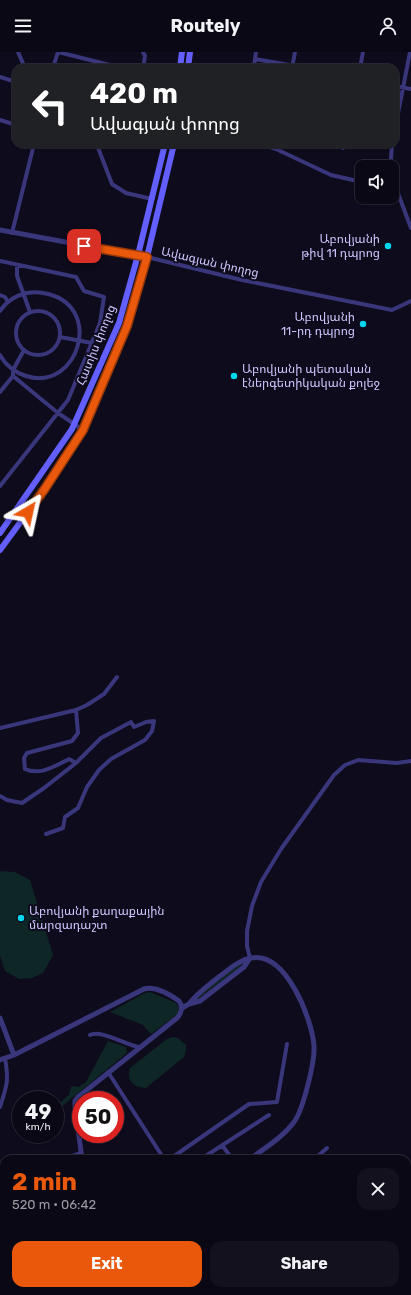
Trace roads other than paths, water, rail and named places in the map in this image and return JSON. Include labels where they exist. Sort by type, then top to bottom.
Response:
[{"type":"main road","points":[[180,64],[182,52]]},
{"type":"main road","points":[[188,64],[190,52]]},
{"type":"main road","name":"Հատիս փողոց","points":[[0,533],[74,424],[119,323],[138,256],[164,148]]},
{"type":"main road","name":"Հատիս փողոց","points":[[0,550],[44,490],[83,430],[127,326],[147,257],[173,148]]},
{"type":"street","points":[[18,52],[23,64]]},
{"type":"street","points":[[54,64],[58,52],[106,64]]},
{"type":"street","points":[[143,52],[145,56],[144,64]]},
{"type":"street","points":[[254,64],[256,52]]},
{"type":"street","points":[[293,64],[295,52]]},
{"type":"street","points":[[361,64],[363,52]]},
{"type":"street","points":[[399,108],[410,52]]},
{"type":"street","points":[[255,59],[278,64]]},
{"type":"street","points":[[0,77],[12,81]]},
{"type":"street","points":[[399,86],[411,89]]},
{"type":"street","points":[[0,120],[12,123]]},
{"type":"street","points":[[12,232],[33,148]]},
{"type":"street","points":[[98,148],[112,184],[126,193],[152,199]]},
{"type":"street","points":[[281,148],[331,175],[355,180]]},
{"type":"street","points":[[391,160],[392,148]]},
{"type":"street","points":[[399,200],[411,228]]},
{"type":"street","name":"Ավագյան փողոց","points":[[0,230],[147,257],[242,280],[392,310],[411,301]]},
{"type":"street","points":[[0,261],[76,277],[84,291],[104,298],[100,323],[68,400],[0,486]]},
{"type":"street","points":[[16,265],[17,276],[30,312]]},
{"type":"street","points":[[0,311],[8,302],[23,294],[31,292],[46,293],[60,298],[73,309],[77,320],[80,341],[77,352],[64,368],[55,374],[44,377],[33,378],[13,370],[7,366],[0,356]]},
{"type":"street","points":[[0,296],[5,297],[8,302]]},
{"type":"street","points":[[44,311],[52,315],[58,323],[61,332],[60,337],[58,344],[54,348],[43,354],[32,355],[24,350],[17,341],[16,328],[20,319],[30,312],[44,311]]},
{"type":"street","points":[[60,337],[92,343]]},
{"type":"street","points":[[0,392],[13,376],[13,370],[24,350]]},
{"type":"street","points":[[13,376],[58,414],[83,430]]},
{"type":"street","points":[[0,728],[76,710],[104,694],[117,677]]},
{"type":"street","points":[[76,710],[78,733],[72,741],[27,753],[24,758],[25,769],[33,772],[46,769],[69,759],[76,763]]},
{"type":"street","points":[[0,796],[7,800],[22,803],[76,763],[102,738],[131,722],[134,727],[146,722],[154,721],[152,731],[145,740],[110,759],[98,770],[87,787],[78,808],[65,817],[63,828],[46,834]]},
{"type":"street","points":[[250,958],[247,946],[246,931],[252,906],[261,882],[281,849],[334,775],[345,765],[358,760],[397,763],[411,761]]},
{"type":"street","points":[[181,1007],[189,1004],[195,996],[238,962],[250,958],[262,957],[269,960],[282,971],[296,992],[311,1032],[314,1046],[304,1100],[295,1121],[270,1145],[256,1155]]},
{"type":"street","points":[[2,1059],[14,1055],[144,989],[152,988],[177,999],[181,1007],[177,1018],[80,1094],[75,1101],[81,1155]]},
{"type":"street","points":[[0,1018],[14,1055]]},
{"type":"street","points":[[90,1035],[94,1033],[101,1034],[131,1046],[139,1047]]},
{"type":"street","points":[[176,1155],[249,1104],[277,1102],[287,1044]]},
{"type":"street","points":[[0,1052],[8,1074],[8,1083],[0,1107]]},
{"type":"street","points":[[108,1072],[161,1155]]},
{"type":"street","points":[[207,1155],[269,1115]]},
{"type":"street","points":[[222,1145],[229,1155]]},
{"type":"street","points":[[319,1155],[327,1148]]},
{"type":"place","name":"Աբովյանի թիվ 11 դպրոց","points":[[388,246]]},
{"type":"place","name":"Աբովյանի 11-րդ դպրոց","points":[[363,324]]},
{"type":"place","name":"Աբովյանի պետական էներգետիկական քոլեջ","points":[[234,376]]},
{"type":"place","name":"Աբովյանի քաղաքային մարզադաշտ","points":[[21,918]]}]
